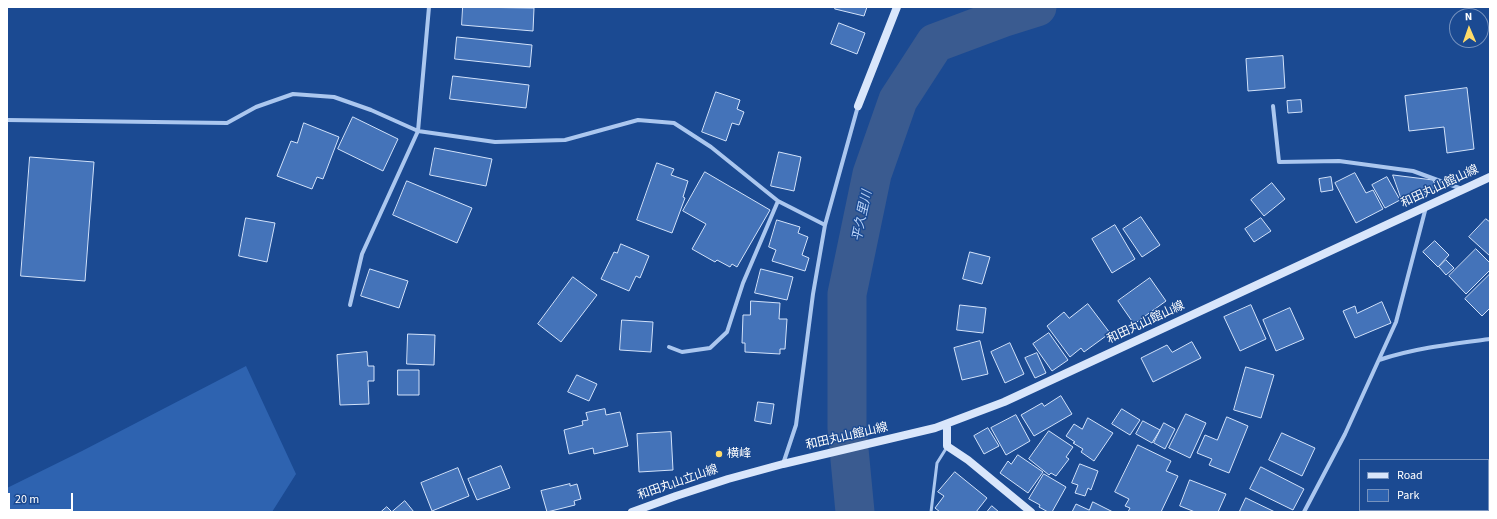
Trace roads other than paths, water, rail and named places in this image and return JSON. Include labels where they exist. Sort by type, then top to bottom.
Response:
[{"type":"main road","points":[[858,106],[897,7]]},
{"type":"main road","name":"和田丸山館山線","points":[[802,460],[935,428],[1004,402],[1426,208],[1490,177]]},
{"type":"main road","points":[[947,424],[948,446],[968,460],[1031,512]]},
{"type":"main road","name":"和田丸山立山線","points":[[632,512],[720,482],[802,460]]},
{"type":"street","points":[[350,305],[362,254],[418,131],[430,7]]},
{"type":"street","points":[[7,120],[227,123],[256,106],[293,94],[334,97],[372,110],[418,131],[495,142],[565,140],[638,120],[674,123],[711,147],[778,201],[825,225]]},
{"type":"street","points":[[783,464],[796,425],[813,294],[825,225],[858,106]]},
{"type":"street","points":[[1273,106],[1279,162],[1339,161],[1413,171],[1464,190]]},
{"type":"street","points":[[669,347],[682,352],[710,348],[727,332],[743,283],[778,201]]},
{"type":"street","points":[[1304,512],[1345,434],[1396,322],[1426,208]]},
{"type":"street","points":[[1378,360],[1396,354],[1444,345],[1490,339]]},
{"type":"lane","points":[[931,512],[937,462],[948,446]]},
{"type":"waterway","name":"平久里川","points":[[855,512],[847,428],[847,294],[872,174],[898,100],[935,43],[1002,18],[1037,7]]},
{"type":"place","name":"横峰","points":[[719,454]]}]
